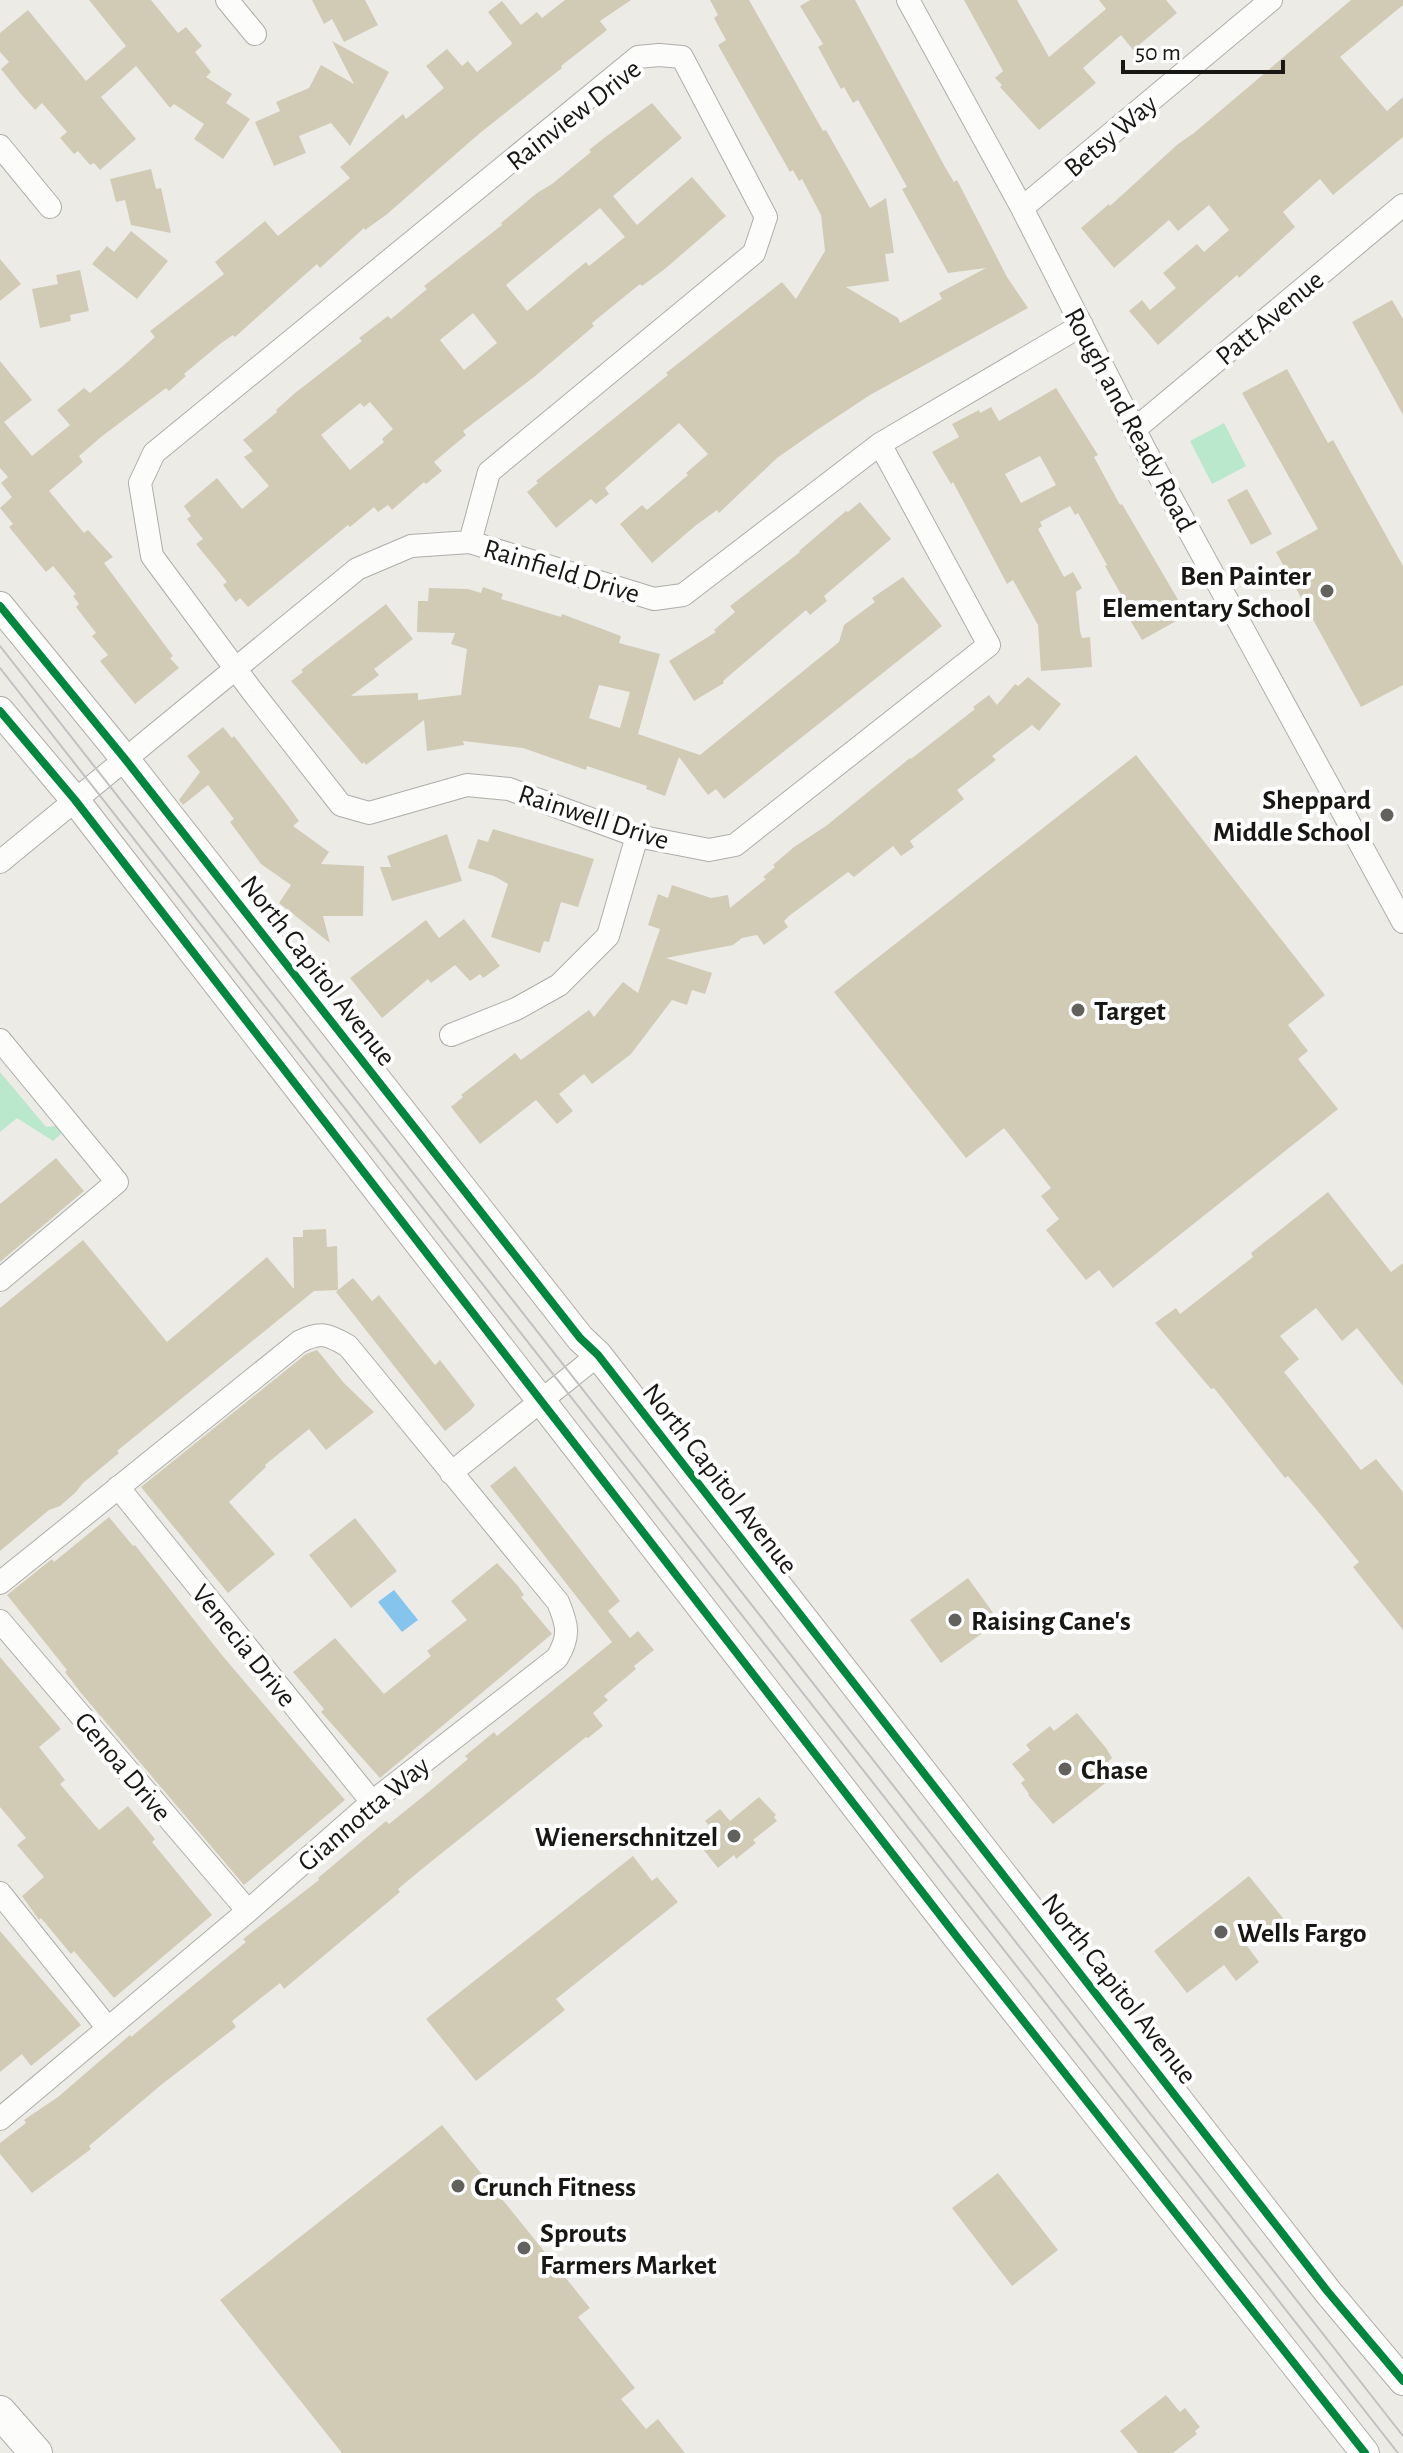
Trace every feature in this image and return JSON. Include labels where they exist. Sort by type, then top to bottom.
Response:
[{"type":"highway","points":[[0,2412],[36,2453]]},
{"type":"main road","name":"North Capitol Avenue","points":[[0,606],[125,759],[571,1327],[598,1355],[1328,2292],[1403,2381]]},
{"type":"main road","points":[[0,711],[75,800],[938,1912],[1365,2453]]},
{"type":"street","points":[[227,0],[255,34]]},
{"type":"street","name":"Rough and Ready Road","points":[[908,0],[1022,208],[1135,429],[1403,922]]},
{"type":"street","name":"Betsy Way","points":[[1022,208],[1271,0]]},
{"type":"street","name":"Rainview Drive","points":[[140,483],[154,453],[638,57],[682,57],[766,217],[754,253],[489,472],[470,542]]},
{"type":"street","points":[[0,146],[50,207]]},
{"type":"street","name":"Patt Avenue","points":[[1135,429],[1403,205]]},
{"type":"street","name":"Rainfield Drive","points":[[0,862],[357,569],[411,546],[470,542],[654,599],[683,595],[880,444],[1082,325]]},
{"type":"street","name":"Rainwell Drive","points":[[140,483],[152,556],[341,805],[369,813],[467,785],[509,789],[637,836],[709,850],[735,845],[989,645],[880,444]]},
{"type":"street","points":[[451,1035],[516,1009],[559,985],[608,936],[637,836]]},
{"type":"street","points":[[0,1040],[117,1182],[0,1280]]},
{"type":"street","name":"Giannotta Way","points":[[0,1583],[299,1342],[315,1334],[334,1337],[348,1346],[558,1602],[566,1620],[566,1641],[557,1658],[372,1802],[248,1911],[0,2119]]},
{"type":"street","points":[[451,1473],[598,1355]]},
{"type":"street","name":"Venecia Drive","points":[[118,1487],[372,1802]]},
{"type":"street","name":"Genoa Drive","points":[[0,1621],[248,1911]]},
{"type":"street","points":[[0,1893],[107,2027]]},
{"type":"green space","points":[[1224,423],[1246,466],[1212,484],[1190,441]]},
{"type":"green space","points":[[0,1072],[46,1127],[56,1126],[62,1133],[53,1141],[17,1118],[0,1132]]},
{"type":"water","points":[[394,1590],[418,1620],[402,1632],[378,1602]]},
{"type":"building","points":[[89,0],[151,0],[178,33],[186,27],[202,46],[195,52],[211,72],[206,77],[232,94],[226,103],[250,119],[223,159],[194,139],[204,124],[174,104],[170,108],[136,66],[101,97],[136,139],[100,170],[94,163],[90,165],[78,151],[74,154],[60,138],[67,132],[42,103],[35,110],[20,93],[1,69],[9,62],[0,52],[0,33],[28,10],[86,81],[126,46]]},
{"type":"building","points":[[312,0],[365,0],[378,25],[344,42],[332,19],[324,24]]},
{"type":"building","points":[[565,0],[631,0],[600,21],[607,30],[480,133],[386,215],[364,228],[320,268],[317,264],[235,337],[233,335],[220,344],[184,374],[186,376],[169,391],[166,388],[101,437],[79,456],[83,462],[49,491],[84,533],[88,530],[113,557],[104,563],[179,668],[135,704],[100,661],[108,655],[92,636],[96,633],[76,607],[79,604],[73,596],[76,594],[53,566],[46,572],[9,527],[13,524],[0,508],[12,497],[1,483],[8,477],[0,468],[0,361],[32,400],[4,422],[32,456],[70,425],[57,410],[84,388],[90,393],[155,337],[150,331],[224,274],[215,262],[265,221],[278,236],[350,178],[340,167],[403,114],[406,119],[444,88],[426,66],[447,49],[462,66],[468,61],[477,72],[511,45],[488,12],[502,1],[521,25],[537,12],[542,18]]},
{"type":"building","points":[[710,0],[749,0],[870,208],[886,198],[894,253],[885,254],[889,281],[846,287],[898,318],[900,323],[942,299],[939,293],[986,268],[948,273],[902,189],[907,187],[858,100],[853,103],[844,87],[841,89],[818,47],[823,44],[800,6],[810,0],[855,0],[945,167],[954,182],[957,180],[1007,277],[1028,308],[870,395],[817,430],[777,458],[719,513],[717,510],[695,526],[652,563],[620,524],[642,505],[647,510],[708,454],[679,423],[605,488],[609,494],[596,504],[591,499],[556,528],[527,492],[538,483],[536,481],[668,375],[666,373],[782,282],[796,299],[825,251],[821,215],[802,179],[799,181],[793,170],[790,172],[718,45],[726,40],[714,18],[718,15]]},
{"type":"building","points":[[964,0],[1017,0],[1049,57],[1106,9],[1099,0],[1166,0],[1177,13],[1133,50],[1121,35],[1083,68],[1096,83],[1039,130],[1000,87],[1002,85],[995,78],[1003,71]]},
{"type":"building","points":[[1351,0],[1403,0],[1403,5],[1340,57],[1387,111],[1403,97],[1403,137],[1333,195],[1320,179],[1283,212],[1295,227],[1158,345],[1129,311],[1142,300],[1150,310],[1176,288],[1163,273],[1197,244],[1204,252],[1229,230],[1209,205],[1178,231],[1169,220],[1114,268],[1081,228]]},
{"type":"building","points":[[332,41],[389,72],[350,146],[331,123],[299,136],[306,153],[274,166],[255,122],[280,111],[276,102],[309,88],[321,65],[354,84]]},
{"type":"building","points":[[652,103],[682,138],[613,196],[637,225],[692,177],[726,216],[666,268],[642,286],[640,284],[592,323],[594,326],[534,377],[463,431],[466,435],[434,462],[442,471],[426,484],[424,482],[392,510],[388,505],[378,512],[374,507],[248,607],[240,598],[236,602],[223,585],[227,582],[196,544],[203,539],[187,519],[191,516],[184,506],[217,478],[242,509],[269,486],[244,457],[253,451],[243,440],[295,393],[362,341],[359,338],[388,316],[391,319],[427,289],[424,286],[591,152],[589,150]],"holes":[[[600,208],[625,237],[589,266],[586,262],[527,311],[506,285]],[[473,313],[497,343],[464,370],[440,340]],[[370,402],[393,429],[382,439],[384,442],[350,470],[321,435],[360,403],[364,407]]]},
{"type":"building","points":[[151,169],[156,189],[161,188],[171,233],[131,225],[125,200],[116,202],[110,179]]},
{"type":"building","points":[[131,231],[168,261],[137,299],[92,264],[107,246],[114,252]]},
{"type":"building","points":[[0,259],[21,284],[0,301]]},
{"type":"building","points":[[80,270],[89,311],[70,315],[71,321],[40,328],[32,289],[58,284],[56,275]]},
{"type":"building","points":[[1392,300],[1403,319],[1403,415],[1352,322]]},
{"type":"building","points":[[1287,369],[1328,443],[1333,440],[1403,566],[1403,685],[1361,707],[1276,552],[1318,529],[1242,393]]},
{"type":"building","points":[[1056,388],[1098,455],[1094,457],[1120,505],[1187,615],[1142,640],[1127,615],[1131,612],[1107,565],[1078,513],[1075,515],[1070,506],[1040,522],[1042,526],[1038,529],[1064,577],[1073,572],[1082,588],[1076,592],[1080,631],[1082,638],[1090,637],[1092,667],[1041,671],[1038,625],[1013,580],[1007,584],[953,482],[951,484],[932,452],[959,437],[952,424],[979,410],[980,413],[991,407],[999,421]],"holes":[[[1040,456],[1056,485],[1021,503],[1005,474]]]},
{"type":"building","points":[[1247,489],[1272,534],[1251,545],[1227,500]]},
{"type":"building","points":[[860,502],[891,539],[824,596],[827,601],[810,615],[806,610],[724,683],[694,701],[669,661],[716,632],[714,630],[735,612],[730,606]]},
{"type":"building","points":[[903,577],[942,626],[724,799],[716,789],[708,795],[679,757],[665,796],[646,789],[647,786],[587,766],[586,770],[523,748],[463,741],[464,745],[427,751],[424,720],[366,765],[364,762],[362,764],[291,681],[386,604],[413,639],[374,669],[379,675],[351,696],[418,693],[418,700],[461,695],[467,649],[451,644],[455,633],[417,632],[418,601],[428,601],[429,588],[468,589],[481,593],[483,587],[503,594],[501,599],[561,617],[562,614],[621,636],[619,643],[660,654],[638,734],[700,755],[839,642],[844,625],[875,602],[872,598]],"holes":[[[599,685],[630,692],[620,728],[589,718]]]},
{"type":"building","points":[[1028,677],[1061,704],[1039,731],[1032,725],[992,756],[996,760],[957,790],[964,799],[910,841],[914,847],[901,856],[893,846],[854,877],[848,872],[789,916],[784,921],[788,927],[764,945],[757,935],[742,938],[733,945],[666,958],[712,973],[705,994],[692,990],[687,1005],[672,1000],[631,1054],[592,1084],[584,1074],[559,1094],[573,1111],[557,1124],[536,1100],[480,1144],[451,1107],[463,1097],[461,1095],[515,1053],[521,1060],[589,1010],[594,1017],[623,982],[638,993],[660,929],[648,925],[658,894],[668,898],[672,885],[711,898],[728,895],[730,908],[766,879],[763,877],[775,867],[773,865],[794,847],[826,826],[975,709],[973,707],[989,695],[997,705],[1015,684],[1018,686]]},
{"type":"building","points":[[223,727],[232,738],[234,736],[299,821],[293,826],[329,852],[321,864],[364,866],[363,916],[323,916],[330,943],[279,903],[291,885],[261,864],[230,822],[234,819],[208,785],[183,805],[179,800],[200,772],[187,756]]},
{"type":"building","name":"Target","points":[[1136,755],[1325,995],[1288,1025],[1308,1051],[1298,1059],[1338,1109],[1113,1288],[1099,1270],[1086,1280],[1046,1230],[1059,1219],[1041,1196],[1051,1188],[1004,1128],[966,1158],[834,992]]},
{"type":"building","points":[[493,829],[594,859],[578,907],[561,902],[549,942],[544,941],[540,953],[491,937],[508,884],[468,868],[478,839],[488,842]]},
{"type":"building","points":[[447,834],[462,881],[392,901],[380,867],[391,867],[387,856]]},
{"type":"building","points":[[464,919],[500,966],[483,978],[480,974],[470,981],[455,965],[431,983],[428,979],[382,1018],[350,978],[426,920],[439,938]]},
{"type":"building","points":[[56,1158],[84,1191],[0,1262],[0,1204]]},
{"type":"building","points":[[1328,1192],[1391,1272],[1403,1263],[1403,1386],[1357,1328],[1342,1341],[1316,1308],[1280,1336],[1299,1359],[1284,1372],[1361,1470],[1376,1459],[1403,1492],[1403,1630],[1353,1567],[1359,1562],[1288,1476],[1285,1478],[1214,1388],[1211,1389],[1155,1323],[1176,1308],[1180,1314],[1253,1257],[1251,1253]]},
{"type":"building","points":[[326,1229],[327,1247],[337,1246],[338,1290],[314,1291],[117,1451],[119,1453],[60,1506],[49,1510],[0,1551],[0,1308],[83,1240],[167,1342],[267,1257],[294,1289],[293,1237],[303,1237],[303,1230]]},
{"type":"building","points":[[353,1278],[372,1301],[379,1295],[435,1365],[440,1360],[475,1405],[445,1431],[336,1292]]},
{"type":"building","points":[[317,1350],[344,1383],[374,1412],[326,1450],[309,1429],[265,1465],[229,1502],[275,1554],[228,1593],[141,1487],[306,1354]]},
{"type":"building","points":[[515,1466],[620,1601],[608,1611],[630,1638],[638,1631],[654,1650],[604,1696],[608,1700],[593,1713],[603,1726],[422,1869],[398,1889],[400,1892],[284,1989],[280,1983],[232,2021],[236,2027],[161,2085],[89,2146],[91,2149],[32,2193],[0,2154],[0,2143],[26,2123],[24,2120],[58,2097],[131,2037],[386,1821],[389,1824],[431,1790],[494,1732],[497,1736],[612,1642],[490,1486]]},
{"type":"building","points":[[109,1517],[345,1800],[244,1885],[81,1693],[65,1672],[67,1670],[7,1595]]},
{"type":"building","points":[[355,1518],[397,1571],[351,1608],[309,1555]]},
{"type":"building","points":[[497,1563],[518,1586],[524,1595],[521,1597],[552,1634],[380,1778],[321,1712],[324,1709],[293,1672],[335,1638],[384,1694],[431,1656],[427,1651],[467,1620],[451,1601]]},
{"type":"building","name":"Raising Cane's","points":[[968,1578],[999,1621],[941,1663],[910,1620]]},
{"type":"building","points":[[0,1657],[61,1729],[39,1747],[65,1780],[60,1784],[99,1830],[128,1806],[155,1839],[152,1842],[212,1915],[114,1998],[74,1951],[71,1954],[41,1918],[39,1920],[22,1896],[44,1877],[17,1845],[26,1838],[0,1807]]},
{"type":"building","name":"Chase","points":[[1077,1713],[1106,1748],[1112,1758],[1108,1762],[1117,1774],[1053,1824],[1028,1795],[1021,1783],[1025,1780],[1012,1764],[1030,1750],[1026,1745],[1050,1726],[1054,1731]]},
{"type":"building","name":"Wienerschnitzel","points":[[759,1797],[776,1815],[777,1821],[736,1859],[734,1855],[718,1868],[699,1844],[715,1832],[705,1821],[720,1809],[730,1821]]},
{"type":"building","points":[[633,1856],[652,1881],[657,1877],[678,1902],[556,1999],[565,2010],[476,2081],[426,2019]]},
{"type":"building","name":"Wells Fargo","points":[[1249,1876],[1283,1918],[1247,1946],[1259,1962],[1236,1981],[1224,1965],[1187,1993],[1154,1951]]},
{"type":"building","points":[[0,1931],[81,2025],[31,2066],[22,2054],[0,2072]]},
{"type":"building","points":[[442,2125],[590,2308],[578,2317],[635,2388],[621,2399],[646,2429],[658,2419],[685,2453],[342,2453],[220,2300]]},
{"type":"building","points":[[998,2173],[1058,2250],[1012,2286],[952,2208]]},
{"type":"building","points":[[1166,2395],[1180,2412],[1185,2408],[1200,2427],[1195,2431],[1197,2434],[1173,2453],[1138,2453],[1120,2431]]},
{"type":"tram line","points":[[0,646],[1403,2436]]},
{"type":"tram line","points":[[0,668],[1398,2453]]},
{"type":"cycle path","points":[[0,606],[125,759],[580,1338],[598,1355],[1328,2292],[1403,2381]]},
{"type":"cycle path","points":[[0,711],[75,800],[957,1937],[1365,2453]]},
{"type":"place","name":"Ben Painter Elementary School","points":[[1327,591]]},
{"type":"place","name":"Sheppard Middle School","points":[[1387,815]]},
{"type":"place","name":"Target","points":[[1078,1010]]},
{"type":"place","name":"Raising Cane's","points":[[955,1620]]},
{"type":"place","name":"Chase","points":[[1065,1769]]},
{"type":"place","name":"Wienerschnitzel","points":[[734,1836]]},
{"type":"place","name":"Wells Fargo","points":[[1221,1932]]},
{"type":"place","name":"Crunch Fitness","points":[[458,2186]]},
{"type":"place","name":"Sprouts Farmers Market","points":[[524,2248]]}]
